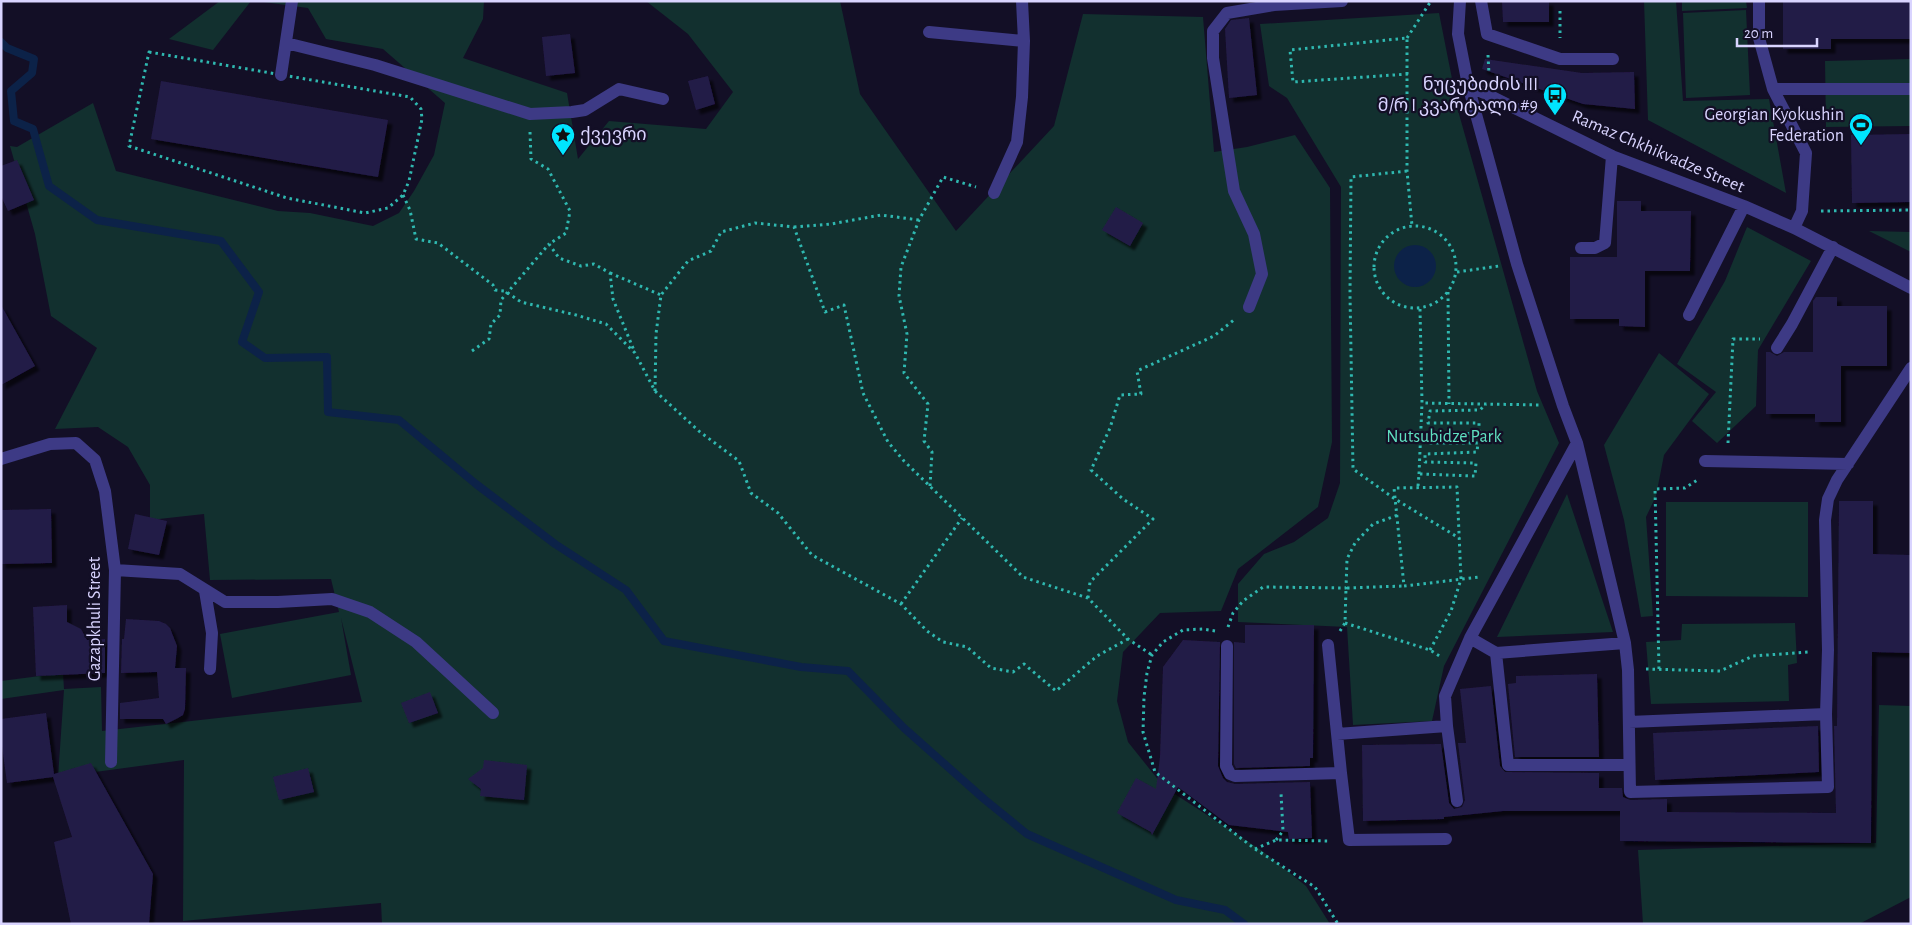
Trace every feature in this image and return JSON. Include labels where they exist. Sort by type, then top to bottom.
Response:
[{"type":"street","points":[[281,75],[292,1]]},
{"type":"street","points":[[994,193],[1017,142],[1022,97],[1024,41],[1022,1]]},
{"type":"street","points":[[1249,308],[1262,274],[1254,234],[1234,191],[1213,58],[1213,31],[1227,14],[1274,5],[1342,1]]},
{"type":"street","points":[[1460,1],[1458,34],[1468,85],[1517,264],[1562,406],[1577,444],[1625,644],[1628,670],[1630,792],[1828,787],[1826,714],[1828,650],[1825,520],[1828,500],[1837,480],[1911,368]]},
{"type":"street","points":[[1481,1],[1487,34],[1560,59],[1612,59]]},
{"type":"street","points":[[1759,1],[1759,38],[1773,89],[1806,153],[1802,211],[1794,228]]},
{"type":"street","points":[[929,32],[1024,41]]},
{"type":"street","points":[[286,43],[375,65],[530,114],[585,110],[619,89],[663,99]]},
{"type":"street","name":"Ramaz Chkhikvadze Street","points":[[1468,85],[1612,156],[1744,206],[1794,228],[1911,288]]},
{"type":"street","points":[[1773,89],[1911,89]]},
{"type":"street","points":[[1581,248],[1595,248],[1605,243],[1612,156]]},
{"type":"street","points":[[1689,315],[1744,206]]},
{"type":"street","points":[[1780,343],[1832,247]]},
{"type":"street","name":"Gazapkhuli Street","points":[[1,460],[50,444],[76,443],[95,460],[104,490],[115,570],[111,762]]},
{"type":"street","points":[[1457,801],[1445,696],[1470,638],[1503,575],[1577,444]]},
{"type":"street","points":[[1705,461],[1848,464]]},
{"type":"street","points":[[115,570],[180,574],[225,602],[332,599],[370,612],[416,642],[493,714]]},
{"type":"street","points":[[205,591],[212,633],[210,669]]},
{"type":"street","points":[[1470,638],[1496,653],[1625,644]]},
{"type":"street","points":[[1328,645],[1349,840],[1446,839]]},
{"type":"street","points":[[1227,646],[1228,770],[1230,774],[1235,776],[1341,773]]},
{"type":"street","points":[[1496,653],[1508,765],[1629,765]]},
{"type":"street","points":[[1629,722],[1826,714]]},
{"type":"street","points":[[1337,734],[1447,726]]},
{"type":"path","points":[[1412,226],[1406,171],[1407,38],[1432,1]]},
{"type":"path","points":[[1560,11],[1560,59]]},
{"type":"path","points":[[1487,34],[1489,80]]},
{"type":"path","points":[[1407,38],[1290,50],[1293,82],[1408,74]]},
{"type":"path","points":[[149,52],[410,97],[421,109],[422,119],[403,195],[388,208],[365,213],[330,207],[287,198],[129,146],[149,52]]},
{"type":"path","points":[[472,351],[489,339],[491,324],[500,315],[501,300],[549,244],[566,233],[570,211],[548,169],[531,160],[530,114]]},
{"type":"path","points":[[1406,171],[1351,177],[1350,294],[1353,468],[1395,499],[1459,538]]},
{"type":"path","points":[[930,486],[932,452],[924,441],[928,404],[904,373],[908,334],[899,296],[901,268],[920,220],[943,177],[994,193]]},
{"type":"path","points":[[403,195],[410,210],[416,239],[438,243],[493,285],[495,290],[505,291],[521,302],[606,324],[635,353]]},
{"type":"path","points":[[1802,211],[1911,210]]},
{"type":"path","points":[[655,391],[656,334],[662,295],[688,261],[711,251],[721,232],[755,223],[794,227],[832,224],[881,215],[920,220]]},
{"type":"path","points":[[1412,226],[1426,227],[1439,233],[1444,238],[1454,252],[1457,272],[1453,286],[1444,298],[1420,309],[1403,307],[1390,300],[1378,286],[1374,270],[1375,258],[1381,245],[1391,234],[1404,227],[1412,226]]},
{"type":"path","points":[[794,227],[825,312],[844,305],[863,393],[888,442],[1023,577],[1088,598],[1128,639],[1152,655]]},
{"type":"path","points":[[549,244],[559,258],[581,266],[594,264],[610,273],[662,295]]},
{"type":"path","points":[[1457,272],[1517,264]]},
{"type":"path","points":[[610,273],[613,299],[633,344],[635,353],[655,391],[700,432],[739,462],[751,493],[778,513],[812,555],[901,604],[927,631],[943,642],[967,647],[991,668],[1013,672],[1024,664],[1056,690],[1097,656],[1128,639]]},
{"type":"path","points":[[1448,292],[1449,404]]},
{"type":"path","points":[[1088,598],[1090,582],[1153,519],[1123,499],[1091,470],[1110,428],[1120,395],[1141,394],[1137,370],[1214,336],[1249,308]]},
{"type":"path","points":[[1418,486],[1422,403],[1420,309]]},
{"type":"path","points":[[1659,669],[1655,489],[1685,488],[1727,462],[1733,339],[1780,343]]},
{"type":"path","points":[[1422,403],[1562,406]]},
{"type":"path","points":[[1418,474],[1474,476],[1476,462],[1425,462],[1425,454],[1477,452],[1478,443],[1428,443],[1427,435],[1479,433],[1479,423],[1428,423],[1430,411],[1480,410],[1486,404]]},
{"type":"path","points":[[1404,586],[1394,488],[1418,486],[1457,487],[1462,579],[1452,611],[1430,650]]},
{"type":"path","points":[[1340,630],[1345,623],[1347,559],[1355,543],[1373,524],[1398,515]]},
{"type":"path","points":[[901,604],[962,518]]},
{"type":"path","points":[[1227,646],[1226,633],[1233,613],[1243,601],[1263,587],[1346,588],[1404,586],[1503,575]]},
{"type":"path","points":[[1345,623],[1430,650],[1457,666]]},
{"type":"path","points":[[1226,633],[1202,629],[1182,630],[1163,642],[1152,655],[1147,673],[1144,697],[1143,732],[1155,772],[1255,849],[1315,887],[1338,924]]},
{"type":"path","points":[[1628,670],[1720,671],[1753,656],[1828,650]]},
{"type":"path","points":[[1276,840],[1283,831],[1280,775]]},
{"type":"path","points":[[1255,849],[1276,840],[1349,840]]},
{"type":"green space","points":[[220,1],[251,1],[213,50],[169,39]]},
{"type":"green space","points":[[256,1],[484,1],[483,19],[463,58],[567,93],[578,159],[609,121],[706,129],[733,92],[688,34],[646,1],[840,1],[860,94],[956,231],[1054,126],[1083,14],[1203,17],[1214,152],[1247,147],[1295,135],[1330,188],[1332,442],[1318,507],[1238,569],[1221,611],[1160,613],[1123,652],[1117,701],[1128,742],[1164,787],[1261,850],[1306,886],[1330,924],[382,924],[381,903],[183,921],[184,760],[58,777],[64,690],[1,699],[1,681],[63,673],[64,689],[101,687],[102,731],[362,702],[341,618],[351,675],[232,698],[220,634],[339,612],[331,579],[210,580],[204,514],[150,520],[150,485],[128,447],[98,427],[55,429],[97,348],[51,316],[35,234],[10,146],[17,147],[93,103],[116,171],[278,211],[310,213],[373,226],[399,213],[434,155],[445,103],[383,49],[326,39],[308,8]]},
{"type":"green space","points":[[1644,1],[1676,1],[1683,101],[1769,99],[1786,193],[1648,120]]},
{"type":"green space","points":[[1682,1],[1746,1],[1747,8],[1682,11]]},
{"type":"green space","points":[[1746,10],[1750,95],[1686,98],[1683,13]]},
{"type":"green space","name":"Nutsubidze Park","points":[[1439,13],[1459,114],[1537,391],[1559,443],[1444,666],[1432,721],[1353,725],[1347,627],[1238,622],[1238,584],[1264,554],[1294,542],[1328,518],[1340,483],[1341,187],[1287,98],[1269,86],[1260,24]]},
{"type":"green space","points":[[1911,59],[1911,126],[1826,127],[1825,61]]},
{"type":"green space","points":[[1747,227],[1811,261],[1758,350],[1756,406],[1717,443],[1692,421],[1716,392],[1677,364],[1725,281]]},
{"type":"green space","points":[[1869,231],[1911,232],[1911,252]]},
{"type":"green space","points":[[1659,353],[1709,394],[1664,455],[1656,496],[1646,517],[1653,616],[1641,617],[1624,520],[1604,445]]},
{"type":"green space","points":[[1567,494],[1613,632],[1497,637]]},
{"type":"green space","points":[[1666,502],[1808,502],[1808,597],[1666,596]]},
{"type":"green space","points":[[1795,623],[1797,663],[1788,665],[1789,701],[1651,704],[1646,642],[1681,640],[1682,624]]},
{"type":"green space","points":[[1879,705],[1911,706],[1911,897],[1859,924],[1643,924],[1638,850],[1876,843]]},
{"type":"water","points":[[1419,245],[1427,248],[1433,254],[1436,266],[1433,278],[1427,284],[1411,287],[1403,284],[1397,278],[1394,262],[1397,254],[1403,248]]},
{"type":"building","points":[[1502,1],[1549,1],[1549,22],[1503,22]]},
{"type":"building","points":[[1783,1],[1911,1],[1911,39],[1831,39],[1831,49],[1783,49]]},
{"type":"building","points":[[1249,18],[1257,95],[1229,98],[1225,29],[1231,20]]},
{"type":"building","points":[[570,34],[575,73],[546,76],[542,37]]},
{"type":"building","points":[[1485,59],[1582,73],[1634,72],[1635,109],[1583,104],[1482,69]]},
{"type":"building","points":[[708,76],[715,104],[696,110],[688,81]]},
{"type":"building","points":[[161,81],[388,120],[378,177],[151,139]]},
{"type":"building","points":[[1911,134],[1911,202],[1852,203],[1851,135]]},
{"type":"building","points":[[17,160],[34,200],[8,211],[1,196],[1,166]]},
{"type":"building","points":[[1617,201],[1641,201],[1641,211],[1691,211],[1690,271],[1645,271],[1645,327],[1619,326],[1619,319],[1570,319],[1570,257],[1617,257]]},
{"type":"building","points":[[1116,207],[1143,223],[1130,246],[1102,230]]},
{"type":"building","points":[[1816,297],[1837,297],[1837,306],[1887,306],[1887,366],[1841,366],[1841,422],[1815,422],[1815,414],[1766,414],[1766,352],[1777,356],[1784,352],[1813,352],[1813,301]]},
{"type":"building","points":[[1,305],[35,366],[1,385]]},
{"type":"building","points":[[1839,501],[1873,501],[1873,554],[1911,555],[1911,653],[1872,652],[1871,843],[1620,841],[1620,811],[1503,811],[1444,817],[1444,819],[1363,821],[1362,745],[1441,744],[1449,803],[1454,809],[1462,807],[1465,800],[1458,743],[1466,743],[1460,689],[1491,686],[1500,766],[1505,772],[1599,773],[1599,788],[1622,788],[1623,797],[1630,800],[1667,799],[1667,812],[1836,813],[1834,726],[1837,726]]},
{"type":"building","points":[[51,509],[52,563],[1,564],[1,510]]},
{"type":"building","points":[[135,514],[167,521],[159,555],[128,549]]},
{"type":"building","points":[[67,605],[67,622],[81,629],[87,640],[105,639],[105,673],[36,676],[33,607]]},
{"type":"building","points":[[126,619],[159,621],[166,624],[170,628],[177,646],[175,668],[186,668],[185,709],[183,715],[166,724],[163,719],[120,719],[120,703],[159,698],[157,672],[121,673],[122,639],[124,639]]},
{"type":"building","points":[[1245,625],[1314,625],[1313,758],[1310,758],[1310,766],[1236,768],[1234,764],[1234,642],[1245,643]]},
{"type":"building","points":[[1183,640],[1220,642],[1218,766],[1223,778],[1227,782],[1235,784],[1310,782],[1312,838],[1289,839],[1288,832],[1229,825],[1178,787],[1152,835],[1151,832],[1117,813],[1136,778],[1156,789],[1160,757],[1163,667]]},
{"type":"building","points":[[1597,674],[1599,757],[1515,757],[1508,684],[1516,683],[1516,676]]},
{"type":"building","points":[[430,692],[438,713],[409,723],[401,703]]},
{"type":"building","points":[[46,713],[54,774],[91,763],[153,874],[149,924],[71,924],[54,842],[72,837],[53,777],[7,783],[1,739],[1,719]]},
{"type":"building","points":[[1818,726],[1819,772],[1655,780],[1653,733]]},
{"type":"building","points":[[484,760],[527,765],[524,800],[480,796],[481,789],[468,779],[483,768]]},
{"type":"building","points":[[308,768],[314,792],[279,800],[273,777]]},
{"type":"waterway","points":[[1,42],[7,48],[34,59],[32,73],[11,91],[14,121],[33,129],[49,186],[97,220],[221,241],[259,292],[242,342],[265,358],[327,357],[328,412],[399,420],[476,484],[555,544],[626,590],[664,641],[801,667],[848,671],[904,728],[984,799],[1027,834],[1176,900],[1225,910],[1244,924]]},
{"type":"place","name":"ნუცუბიძის III მ/რ I კვარტალი #9","points":[[1555,116]]},
{"type":"place","name":"Georgian Kyokushin Federation","points":[[1861,146]]},
{"type":"place","name":"ქვევრი","points":[[563,156]]}]
